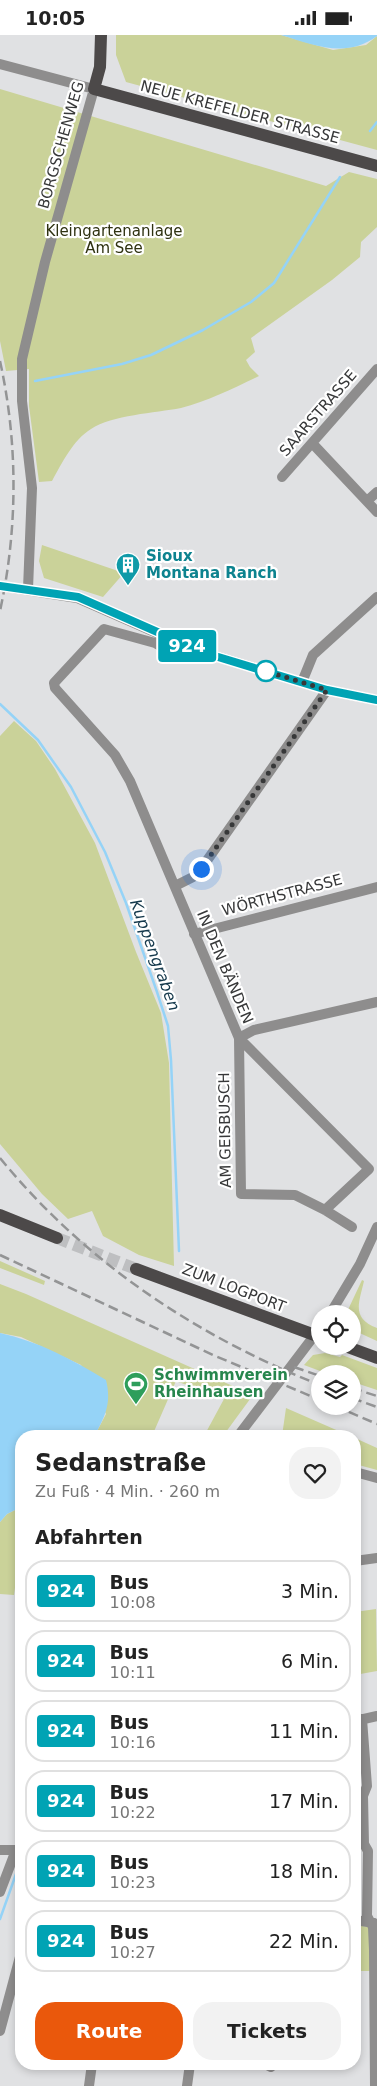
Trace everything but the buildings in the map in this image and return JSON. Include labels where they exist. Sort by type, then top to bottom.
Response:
[{"type":"main road","name":"BORGSCHENWEG","points":[[94,89],[100,67],[101,35]]},
{"type":"main road","name":"NEUE KREFELDER STRASSE","points":[[94,89],[377,166]]},
{"type":"main road","points":[[0,1215],[57,1239]]},
{"type":"main road","name":"ZUM LOGPORT","points":[[136,1269],[311,1332]]},
{"type":"main road","points":[[361,1352],[377,1358]]},
{"type":"street","points":[[0,64],[94,89]]},
{"type":"street","name":"BORGSCHENWEG","points":[[28,589],[32,488],[22,401],[22,359],[45,262],[94,89]]},
{"type":"street","name":"SAARSTRASSE","points":[[282,477],[377,369]]},
{"type":"street","points":[[312,443],[377,512]]},
{"type":"street","points":[[367,501],[377,492]]},
{"type":"street","points":[[0,585],[78,597],[193,649],[327,690],[377,700]]},
{"type":"street","points":[[302,682],[313,655],[377,597]]},
{"type":"street","name":"IN DEN BÄNDEN","points":[[193,649],[188,656],[177,655],[155,643],[104,629],[54,683],[55,688],[115,755],[130,781],[238,1038],[369,1169],[325,1210]]},
{"type":"street","points":[[175,886],[193,877],[201,869],[327,690]]},
{"type":"street","name":"WÖRTHSTRASSE","points":[[194,934],[377,887]]},
{"type":"street","points":[[238,1038],[254,1030],[377,1002]]},
{"type":"street","name":"AM GEISBUSCH","points":[[238,1038],[241,1194],[295,1195],[325,1210],[352,1227]]},
{"type":"street","points":[[335,1305],[360,1263],[377,1227]]},
{"type":"street","points":[[243,1430],[274,1385],[311,1342]]},
{"type":"street","points":[[361,1474],[377,1478]]},
{"type":"street","points":[[361,1560],[377,1558]]},
{"type":"street","points":[[361,1719],[377,1716]]},
{"type":"street","points":[[361,1742],[367,1786],[363,1796],[364,1844],[368,1851],[367,1916],[374,1923]]},
{"type":"street","points":[[0,1850],[15,1850]]},
{"type":"street","points":[[0,1892],[15,1857]]},
{"type":"street","points":[[361,1921],[374,1923]]},
{"type":"street","points":[[374,1923],[374,2086]]},
{"type":"street","points":[[0,2031],[15,1975]]},
{"type":"street","points":[[89,2086],[91,2070]]},
{"type":"street","points":[[188,2086],[189,2070]]},
{"type":"green space","points":[[116,35],[281,35],[333,50],[366,45],[377,36],[377,150],[126,82],[116,55]]},
{"type":"green space","name":"Kleingartenanlage Am See","points":[[0,89],[326,186],[349,172],[377,179],[377,227],[361,242],[360,257],[332,280],[251,338],[255,352],[246,360],[259,376],[201,402],[181,408],[134,415],[100,424],[91,429],[73,446],[52,481],[39,482],[29,406],[29,369],[6,371],[0,341]]},
{"type":"green space","points":[[42,545],[124,573],[103,597],[44,578],[39,561]]},
{"type":"green space","points":[[14,721],[36,741],[55,769],[95,843],[161,1013],[169,1063],[174,1266],[139,1255],[103,1236],[92,1211],[68,1219],[42,1194],[0,1144],[0,736]]},
{"type":"green space","points":[[0,1261],[45,1281],[44,1285],[0,1268]]},
{"type":"green space","points":[[362,1280],[364,1281],[359,1305],[350,1305]]},
{"type":"green space","points":[[0,1284],[253,1395],[227,1430],[207,1430],[224,1399],[176,1381],[155,1430],[98,1430],[106,1414],[81,1365],[21,1337],[0,1333]]},
{"type":"green space","points":[[361,1317],[363,1320],[377,1328],[377,1341],[361,1334]]},
{"type":"green space","points":[[313,1355],[340,1357],[342,1355],[377,1368],[377,1390],[361,1385],[361,1365],[311,1365],[311,1368],[304,1365]]},
{"type":"green space","points":[[286,1408],[336,1430],[283,1430]]},
{"type":"green space","points":[[361,1441],[377,1448],[377,1470],[361,1466]]},
{"type":"green space","points":[[15,1510],[14,1595],[0,1594],[0,1522],[7,1514]]},
{"type":"green space","points":[[376,1609],[377,1671],[361,1674],[361,1611]]},
{"type":"green space","points":[[361,1926],[370,1927],[373,1971],[361,1971]]},
{"type":"water","points":[[281,35],[377,36],[354,47],[330,48]]},
{"type":"water","points":[[0,1333],[42,1346],[81,1365],[106,1380],[108,1400],[106,1412],[97,1430],[15,1430],[15,1510],[7,1514],[0,1522]]},
{"type":"waterway","points":[[370,131],[377,122]]},
{"type":"waterway","points":[[35,381],[122,364],[151,355],[203,330],[251,302],[274,283],[340,177]]},
{"type":"waterway","name":"Kuppengraben","points":[[0,704],[38,740],[71,787],[105,852],[126,903],[157,992],[168,1026],[171,1060],[179,1251]]},
{"type":"waterway","name":"Kuppengraben","points":[[0,1919],[15,1877]]},
{"type":"tunnel","points":[[57,1238],[136,1269]]},
{"type":"railway","points":[[0,361],[10,423],[14,486],[10,548],[0,611]]},
{"type":"railway","points":[[0,1158],[33,1196],[68,1230],[106,1263],[145,1292],[187,1319],[230,1343],[311,1381]]},
{"type":"railway","points":[[0,1255],[213,1355],[311,1396]]},
{"type":"railway","points":[[294,1367],[311,1373]]},
{"type":"railway","points":[[361,1391],[377,1396]]},
{"type":"railway","points":[[361,1401],[377,1407]]},
{"type":"railway","points":[[356,1415],[377,1424]]},
{"type":"bus line","name":"924","points":[[0,586],[78,597],[193,649],[327,690],[377,700]]},
{"type":"place","name":"Sioux Montana Ranch","points":[[128,586]]},
{"type":"place","name":"Schwimmverein Rheinhausen","points":[[136,1405]]},
{"type":"route","points":[[201,869],[327,690],[259,669],[266,671]]}]
